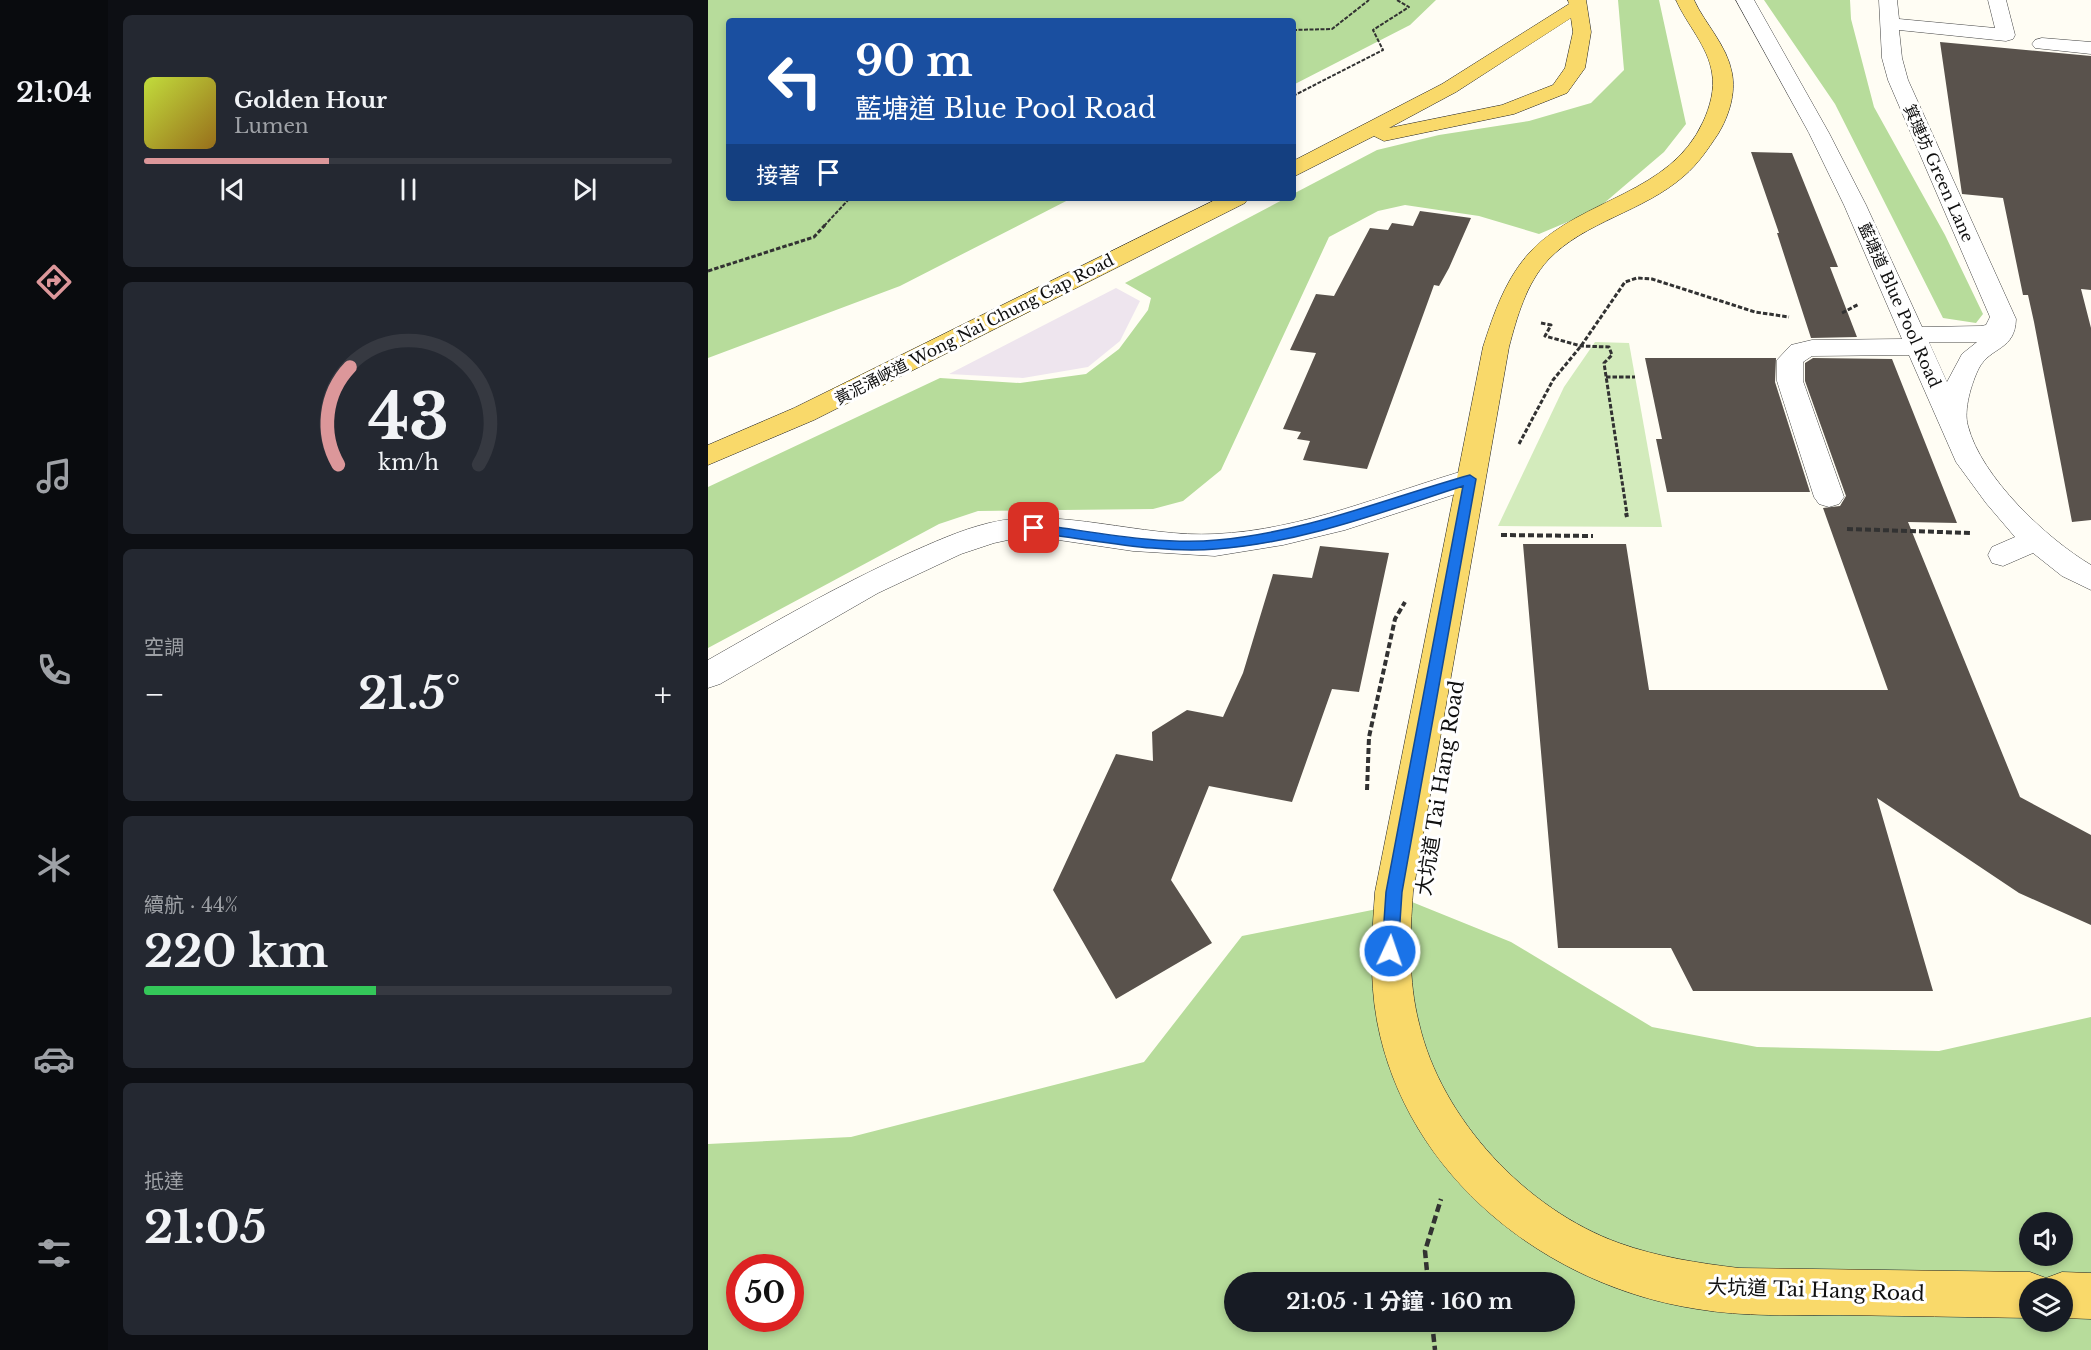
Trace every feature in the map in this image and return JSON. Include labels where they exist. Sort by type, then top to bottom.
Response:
[{"type":"main road","name":"大坑道 Tai Hang Road","points":[[1685,0],[1714,48],[1722,72],[1720,104],[1705,139],[1675,173],[1638,198],[1568,234],[1532,264],[1512,298],[1499,337],[1470,479],[1394,892],[1390,931],[1391,989],[1401,1039],[1412,1069],[1441,1124],[1477,1172],[1520,1213],[1582,1252],[1650,1276],[1739,1291],[2019,1295]]},
{"type":"main road","points":[[1296,169],[1449,88],[1576,4],[1582,32],[1575,68],[1560,89],[1507,110],[1350,142]]},
{"type":"main road","points":[[1449,88],[1459,103],[1507,110]]},
{"type":"main road","name":"黃泥涌峽道 Wong Nai Chung Gap Road","points":[[708,456],[804,414],[1231,201]]},
{"type":"main road","points":[[2073,1295],[2091,1296]]},
{"type":"street","name":"藍塘道 Blue Pool Road","points":[[1745,0],[1819,133],[1917,341],[1953,427],[1981,478],[2034,540],[2073,569],[2091,579]]},
{"type":"street","name":"箕璉坊 Green Lane","points":[[1888,0],[1894,29],[1892,58],[1898,80],[2000,312]]},
{"type":"street","points":[[1894,29],[2006,35],[1997,0]]},
{"type":"street","points":[[2042,44],[2091,48]]},
{"type":"street","points":[[1892,58],[1913,50]]},
{"type":"street","points":[[1829,497],[1790,381],[1788,367],[1793,355],[1800,350],[1820,347],[1917,341],[1990,333],[1999,325],[2000,312]]},
{"type":"street","points":[[1953,427],[1956,401],[1971,358],[1995,342],[2002,334],[2000,312]]},
{"type":"street","points":[[708,675],[867,585],[950,546],[990,533],[1017,528],[1052,529],[1133,541],[1215,545],[1283,535],[1345,520],[1470,479]]},
{"type":"street","points":[[2003,555],[2034,540]]},
{"type":"path","points":[[1296,30],[1332,29],[1369,0]]},
{"type":"path","points":[[1296,94],[1383,50],[1373,30],[1409,7],[1397,0]]},
{"type":"path","points":[[708,271],[814,237],[847,201]]},
{"type":"path","points":[[1514,453],[1553,380],[1581,346],[1622,284],[1637,278],[1661,282],[1755,312],[1795,317]]},
{"type":"path","points":[[1838,314],[1862,301]]},
{"type":"path","points":[[1532,322],[1551,325],[1545,336],[1581,346],[1609,346],[1611,355],[1604,363],[1627,517]]},
{"type":"path","points":[[1606,377],[1635,377]]},
{"type":"path","points":[[1838,525],[1846,529],[1973,533]]},
{"type":"path","points":[[1492,535],[1593,536]]},
{"type":"path","points":[[1427,1272],[1425,1251],[1443,1193]]},
{"type":"path","points":[[1433,1332],[1435,1350]]},
{"type":"shaded area","points":[[1116,288],[1140,301],[1120,341],[1088,367],[1023,378],[949,374]]},
{"type":"green space","points":[[708,0],[1436,0],[1410,25],[1296,83],[1296,18],[726,18],[726,201],[1066,201],[900,286],[708,358]]},
{"type":"green space","points":[[1618,0],[1659,0],[1686,124],[1664,152],[1596,210],[1539,234],[1479,216],[1405,205],[1378,211],[1329,237],[1221,470],[1183,501],[1153,509],[978,511],[939,524],[708,648],[708,487],[940,378],[1020,383],[1086,374],[1119,349],[1148,310],[1151,298],[1125,283],[1280,201],[1296,201],[1296,192],[1377,150],[1439,135],[1529,121],[1591,103],[1624,70]]},
{"type":"green space","points":[[1764,0],[1850,0],[1851,19],[1874,107],[1945,235],[1983,314],[1976,323],[1943,318],[1835,104]]},
{"type":"green space","points":[[1595,342],[1629,343],[1662,527],[1498,526],[1564,387]]},
{"type":"green space","points":[[1412,902],[1511,942],[1652,1027],[1757,1047],[1939,1051],[2091,1017],[2091,1350],[708,1350],[708,1144],[851,1137],[1144,1062],[1242,936]]},
{"type":"building","points":[[1940,42],[2091,56],[2091,290],[2081,289],[2091,328],[2091,520],[2072,522],[2034,322],[2028,295],[2023,295],[2003,198],[1962,194]]},
{"type":"building","points":[[1751,152],[1792,153],[1838,267],[1830,267],[1857,337],[1811,338]]},
{"type":"building","points":[[1420,211],[1471,218],[1449,268],[1439,286],[1434,285],[1367,469],[1303,460],[1310,441],[1297,439],[1301,432],[1283,429],[1316,353],[1290,350],[1316,294],[1334,296],[1370,228],[1388,230],[1392,223],[1413,226]]},
{"type":"building","points":[[1645,358],[1776,358],[1775,382],[1810,492],[1667,492],[1656,439],[1662,439]]},
{"type":"building","points":[[1813,358],[1892,359],[1957,523],[1908,522],[2020,797],[2091,835],[2091,925],[2019,893],[1877,798],[1933,991],[1693,991],[1671,948],[1558,948],[1523,544],[1626,544],[1649,690],[1888,690],[1823,508],[1840,506],[1846,496],[1805,381],[1805,363]]},
{"type":"building","points":[[1320,546],[1389,553],[1359,692],[1332,689],[1292,802],[1209,786],[1171,880],[1212,943],[1116,999],[1053,890],[1116,754],[1153,761],[1152,732],[1187,710],[1223,717],[1243,673],[1273,574],[1312,578]]},
{"type":"route","points":[[1034,528],[1133,541],[1215,545],[1283,535],[1345,520],[1470,479],[1394,892],[1390,951]]}]
